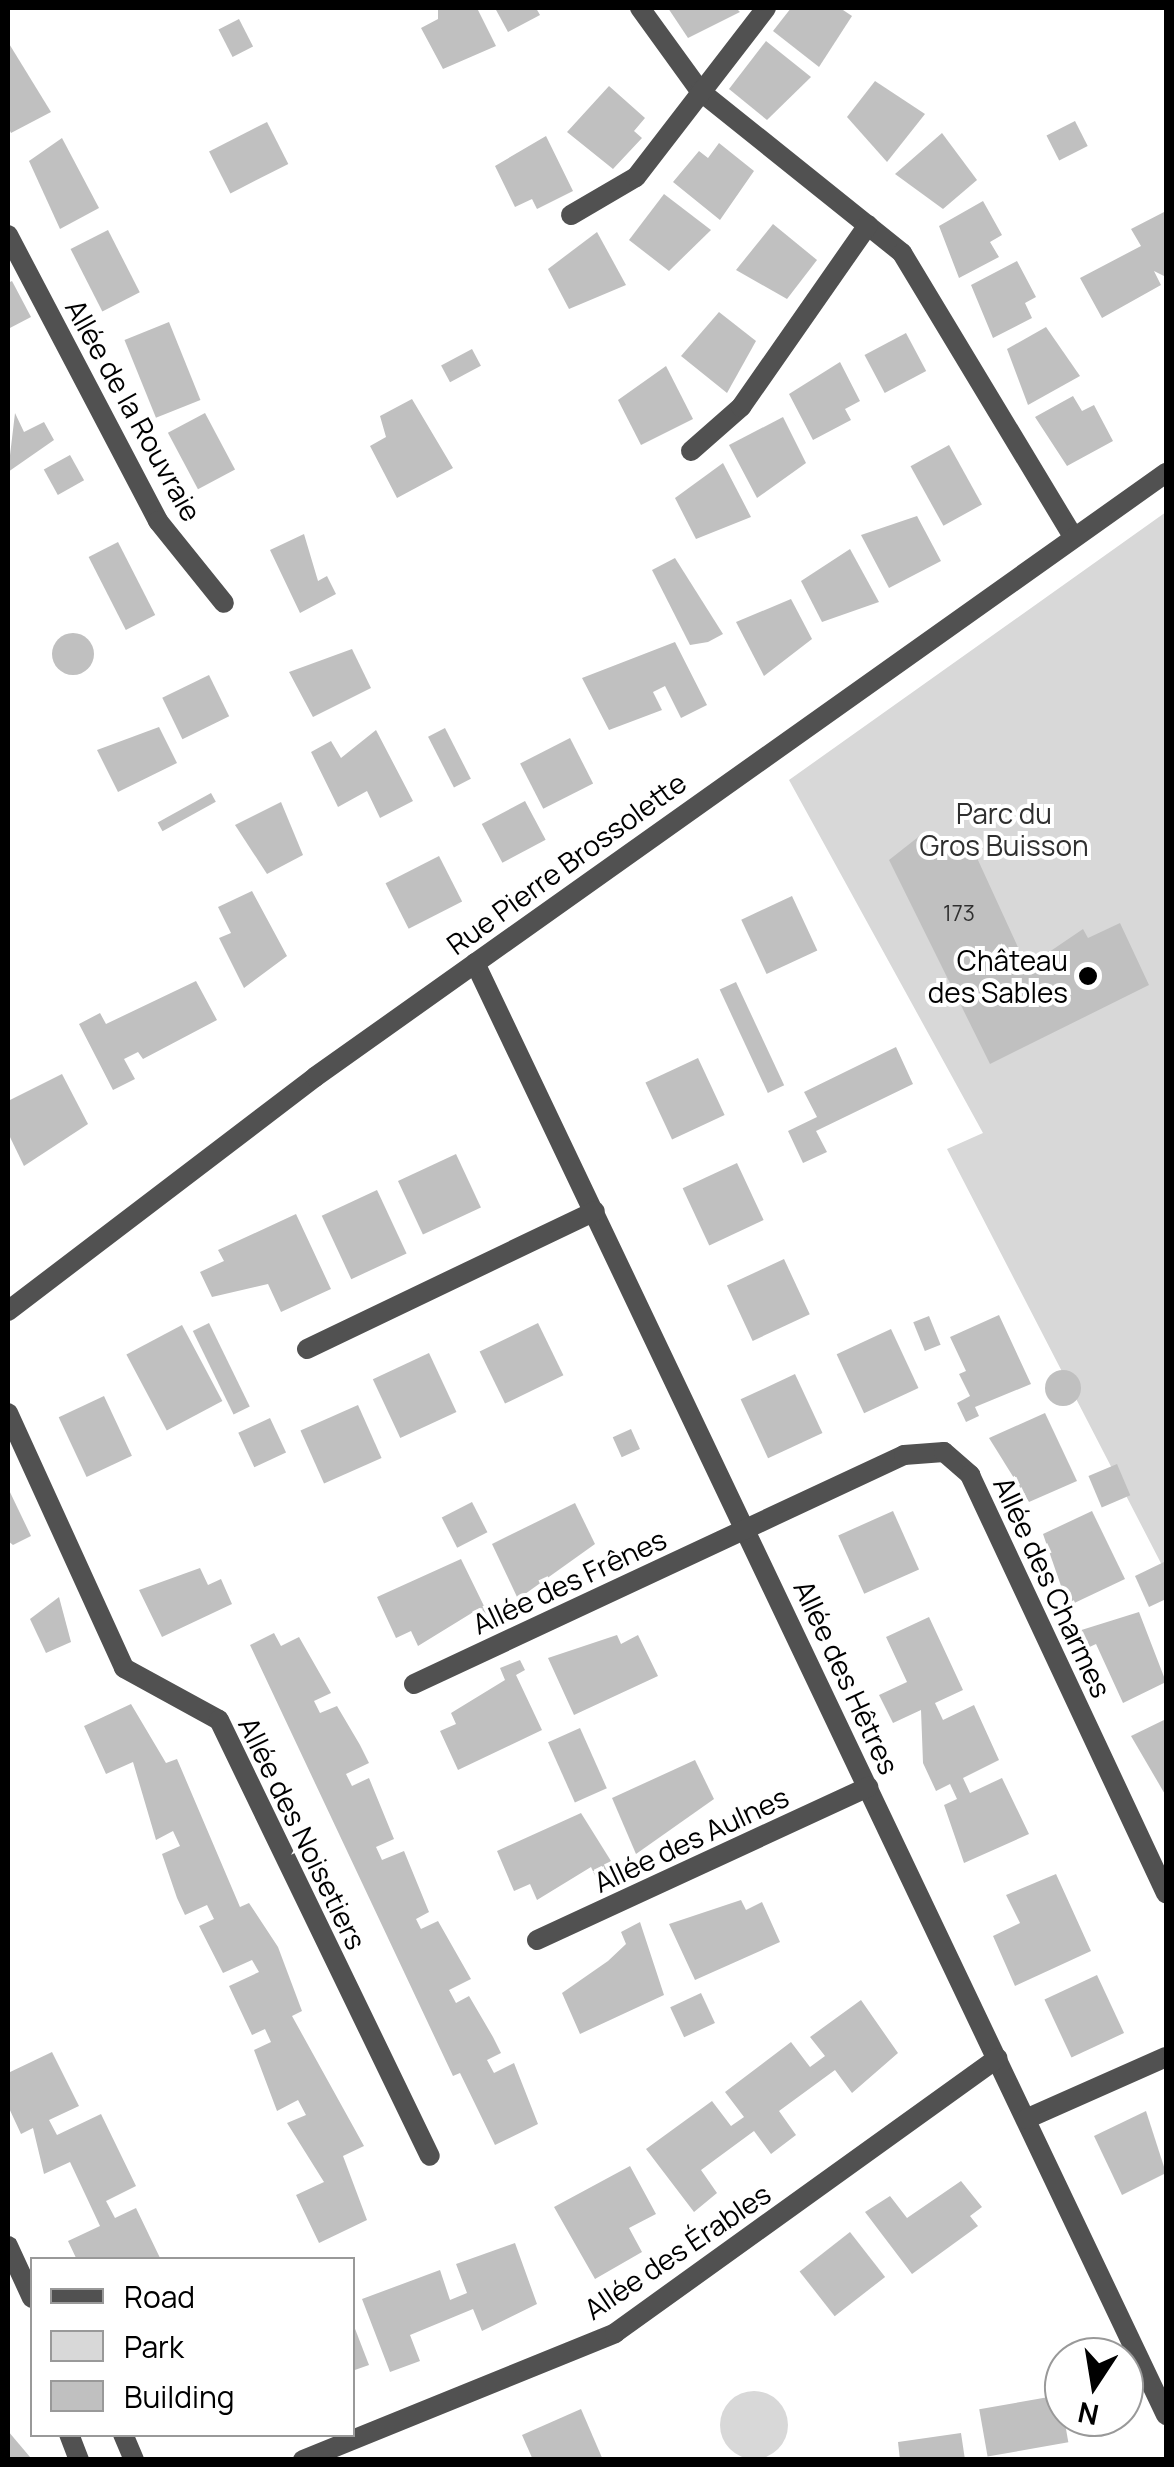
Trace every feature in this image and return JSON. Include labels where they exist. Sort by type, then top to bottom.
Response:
[{"type":"street","points":[[640,8],[700,91],[868,225],[927,285],[1074,537]]},
{"type":"street","points":[[571,215],[636,177],[766,8]]},
{"type":"street","points":[[691,452],[741,406],[868,225]]},
{"type":"street","name":"Allée de la Rouvraie","points":[[8,235],[158,521],[224,603]]},
{"type":"street","name":"Rue Pierre Brossolette","points":[[8,1312],[475,963],[1166,473]]},
{"type":"street","name":"Allée des Hêtres","points":[[475,963],[1166,2415]]},
{"type":"street","points":[[307,1349],[595,1211]]},
{"type":"street","name":"Allée des Noisetiers","points":[[8,1414],[124,1668],[219,1720],[430,2156]]},
{"type":"street","name":"Allée des Charmes","points":[[747,1528],[904,1455],[926,1450],[960,1460],[1166,1893]]},
{"type":"street","name":"Allée des Frênes","points":[[414,1684],[747,1528]]},
{"type":"street","name":"Allée des Aulnes","points":[[537,1940],[868,1786]]},
{"type":"street","points":[[1026,2119],[1166,2057]]},
{"type":"street","name":"Allée des Érables","points":[[303,2460],[615,2333],[997,2058]]},
{"type":"street","points":[[8,2246],[30,2294]]},
{"type":"green space","name":"Parc du Gros Buisson","points":[[1166,512],[1166,1573],[947,1149],[983,1133],[789,780]]},
{"type":"green space","points":[[754,2391],[778,2401],[788,2425],[778,2449],[754,2459],[730,2449],[720,2425],[730,2401]]},
{"type":"building","points":[[438,8],[477,8],[496,46],[443,69],[421,28],[438,19]]},
{"type":"building","points":[[495,8],[536,8],[540,15],[508,32]]},
{"type":"building","points":[[668,8],[736,8],[740,12],[688,38]]},
{"type":"building","points":[[791,8],[840,8],[852,16],[819,67],[773,31]]},
{"type":"building","points":[[239,19],[253,47],[233,57],[219,29]]},
{"type":"building","points":[[766,41],[811,77],[767,120],[729,89]]},
{"type":"building","points":[[8,42],[51,112],[11,133],[8,127]]},
{"type":"building","points":[[875,81],[925,114],[887,162],[847,117]]},
{"type":"building","points":[[609,86],[645,118],[634,131],[642,138],[613,169],[567,132]]},
{"type":"building","points":[[1075,121],[1088,146],[1059,160],[1046,136]]},
{"type":"building","points":[[267,122],[288,164],[230,193],[209,152]]},
{"type":"building","points":[[942,133],[977,180],[943,209],[895,174]]},
{"type":"building","points":[[546,136],[573,191],[537,209],[532,199],[515,207],[495,166]]},
{"type":"building","points":[[62,138],[99,208],[60,229],[29,161]]},
{"type":"building","points":[[719,143],[754,171],[720,220],[673,182],[699,151],[708,158]]},
{"type":"building","points":[[664,194],[711,230],[669,271],[629,240]]},
{"type":"building","points":[[983,201],[1002,235],[990,242],[999,257],[959,278],[939,226]]},
{"type":"building","points":[[1166,211],[1166,277],[1154,271],[1161,285],[1102,318],[1080,278],[1141,246],[1131,229]]},
{"type":"building","points":[[773,224],[817,260],[787,299],[736,270]]},
{"type":"building","points":[[108,230],[140,292],[102,311],[71,249]]},
{"type":"building","points":[[597,232],[626,285],[569,309],[548,269]]},
{"type":"building","points":[[1017,261],[1036,297],[1025,303],[1032,318],[993,338],[971,285]]},
{"type":"building","points":[[12,281],[31,317],[8,329],[8,283]]},
{"type":"building","points":[[719,312],[756,341],[727,393],[681,356]]},
{"type":"building","points":[[169,322],[200,400],[156,418],[124,340]]},
{"type":"building","points":[[1046,327],[1080,376],[1028,405],[1007,349]]},
{"type":"building","points":[[906,333],[926,371],[885,393],[865,355]]},
{"type":"building","points":[[472,349],[481,366],[450,382],[441,365]]},
{"type":"building","points":[[840,362],[860,401],[845,409],[851,420],[813,440],[789,394]]},
{"type":"building","points":[[666,366],[693,419],[641,445],[618,400]]},
{"type":"building","points":[[1073,396],[1082,411],[1094,405],[1113,441],[1067,466],[1035,417]]},
{"type":"building","points":[[412,399],[453,468],[397,498],[370,446],[386,437],[380,416]]},
{"type":"building","points":[[15,413],[24,432],[44,422],[54,440],[8,472]]},
{"type":"building","points":[[205,413],[235,470],[198,489],[168,433]]},
{"type":"building","points":[[783,417],[806,463],[757,498],[729,445]]},
{"type":"building","points":[[949,445],[982,504],[943,526],[911,466]]},
{"type":"building","points":[[70,455],[84,480],[58,495],[44,470]]},
{"type":"building","points":[[723,463],[751,517],[696,539],[675,498]]},
{"type":"building","points":[[917,516],[941,561],[889,588],[861,535]]},
{"type":"building","points":[[304,534],[318,581],[327,576],[336,594],[300,613],[270,550]]},
{"type":"building","points":[[118,542],[155,615],[126,630],[89,557]]},
{"type":"building","points":[[850,549],[879,602],[822,622],[801,581]]},
{"type":"building","points":[[675,558],[723,634],[708,642],[690,645],[652,570]]},
{"type":"building","points":[[791,599],[812,639],[764,676],[736,622]]},
{"type":"building","points":[[73,633],[88,639],[94,654],[88,669],[73,675],[58,669],[52,654],[58,639]]},
{"type":"building","points":[[675,642],[707,705],[681,718],[665,686],[653,692],[662,710],[609,730],[582,678]]},
{"type":"building","points":[[352,649],[371,688],[313,717],[289,672]]},
{"type":"building","points":[[209,675],[229,716],[182,739],[162,698]]},
{"type":"building","points":[[159,727],[177,763],[118,792],[97,750]]},
{"type":"building","points":[[445,728],[471,779],[454,787],[428,737]]},
{"type":"building","points":[[376,730],[413,801],[380,818],[367,791],[338,807],[311,752],[331,741],[341,758]]},
{"type":"building","points":[[570,738],[593,783],[543,809],[520,763]]},
{"type":"building","points":[[211,793],[216,802],[162,831],[158,823]]},
{"type":"building","points":[[525,801],[546,840],[502,863],[482,824]]},
{"type":"building","points":[[281,802],[303,855],[267,874],[235,825]]},
{"type":"building","points":[[922,834],[972,847],[1027,967],[1083,929],[1088,938],[1120,923],[1149,985],[990,1064],[889,860]]},
{"type":"building","points":[[439,856],[462,901],[409,929],[386,883]]},
{"type":"building","points":[[252,891],[287,956],[244,988],[219,938],[231,933],[218,907]]},
{"type":"building","points":[[792,896],[817,950],[767,974],[741,920]]},
{"type":"building","points":[[196,981],[217,1020],[143,1059],[138,1052],[124,1059],[135,1079],[113,1090],[79,1024],[100,1013],[106,1024]]},
{"type":"building","points":[[736,982],[784,1085],[768,1093],[720,990]]},
{"type":"building","points":[[896,1047],[913,1084],[816,1131],[827,1152],[803,1163],[788,1131],[817,1117],[804,1092]]},
{"type":"building","points":[[698,1058],[725,1115],[672,1140],[645,1083]]},
{"type":"building","points":[[62,1074],[88,1124],[24,1166],[8,1133],[8,1101]]},
{"type":"building","points":[[456,1154],[481,1207],[423,1235],[398,1181]]},
{"type":"building","points":[[737,1163],[764,1220],[709,1245],[683,1188]]},
{"type":"building","points":[[377,1190],[407,1253],[351,1279],[322,1216]]},
{"type":"building","points":[[296,1214],[331,1289],[281,1312],[268,1284],[212,1297],[200,1272],[224,1261],[218,1250]]},
{"type":"building","points":[[784,1259],[810,1314],[753,1341],[727,1286]]},
{"type":"building","points":[[999,1315],[1031,1384],[975,1407],[979,1416],[966,1422],[957,1403],[970,1396],[959,1374],[966,1371],[950,1337]]},
{"type":"building","points":[[929,1316],[941,1345],[925,1351],[913,1322]]},
{"type":"building","points":[[209,1323],[250,1407],[234,1414],[193,1331]]},
{"type":"building","points":[[538,1323],[563,1375],[505,1404],[480,1351]]},
{"type":"building","points":[[182,1325],[222,1401],[167,1431],[126,1355]]},
{"type":"building","points":[[891,1329],[918,1388],[864,1413],[837,1354]]},
{"type":"building","points":[[429,1353],[456,1412],[400,1438],[373,1379]]},
{"type":"building","points":[[1063,1370],[1076,1375],[1081,1388],[1076,1401],[1063,1406],[1050,1401],[1045,1388],[1050,1375]]},
{"type":"building","points":[[795,1374],[822,1433],[768,1458],[741,1399]]},
{"type":"building","points":[[104,1396],[132,1456],[87,1477],[59,1417]]},
{"type":"building","points":[[358,1405],[382,1458],[324,1484],[300,1431]]},
{"type":"building","points":[[1045,1413],[1077,1481],[1029,1502],[989,1438]]},
{"type":"building","points":[[270,1418],[286,1452],[254,1467],[238,1433]]},
{"type":"building","points":[[631,1429],[640,1449],[622,1457],[613,1437]]},
{"type":"building","points":[[1117,1464],[1130,1495],[1102,1507],[1088,1476]]},
{"type":"building","points":[[8,1488],[31,1536],[13,1545],[8,1541]]},
{"type":"building","points":[[472,1502],[487,1532],[457,1548],[442,1517]]},
{"type":"building","points":[[575,1503],[595,1544],[518,1599],[492,1544]]},
{"type":"building","points":[[893,1511],[919,1569],[864,1594],[838,1535]]},
{"type":"building","points":[[1092,1511],[1125,1579],[1068,1606],[1043,1534]]},
{"type":"building","points":[[461,1559],[484,1606],[492,1602],[498,1614],[481,1623],[475,1611],[418,1646],[411,1631],[396,1638],[377,1597]]},
{"type":"building","points":[[1164,1562],[1166,1599],[1149,1607],[1135,1576]]},
{"type":"building","points":[[200,1568],[208,1585],[221,1579],[232,1604],[162,1637],[139,1590]]},
{"type":"building","points":[[59,1597],[71,1642],[46,1653],[30,1619]]},
{"type":"building","points":[[1139,1612],[1166,1682],[1123,1703],[1096,1644],[1083,1650],[1075,1632]]},
{"type":"building","points":[[929,1617],[963,1690],[935,1703],[943,1720],[974,1705],[999,1760],[963,1778],[970,1793],[1002,1778],[1029,1834],[964,1863],[944,1805],[957,1799],[950,1784],[936,1791],[923,1763],[921,1710],[893,1723],[879,1695],[907,1682],[886,1637]]},
{"type":"building","points":[[274,1633],[281,1646],[299,1637],[331,1693],[314,1701],[320,1713],[337,1706],[369,1763],[346,1774],[352,1786],[369,1778],[394,1839],[376,1847],[382,1860],[404,1851],[429,1912],[416,1919],[421,1929],[438,1921],[471,1979],[449,1990],[456,2003],[469,1996],[493,2037],[501,2053],[487,2060],[494,2073],[514,2063],[538,2124],[495,2145],[460,2073],[453,2076],[250,1645]]},
{"type":"building","points":[[617,1635],[621,1644],[638,1635],[658,1676],[574,1715],[548,1658]]},
{"type":"building","points":[[520,1660],[525,1670],[516,1675],[542,1730],[458,1770],[440,1731],[456,1724],[451,1713],[505,1680],[500,1668]]},
{"type":"building","points":[[131,1704],[166,1763],[177,1759],[240,1907],[249,1903],[278,1947],[302,2011],[292,2016],[364,2146],[343,2156],[367,2220],[319,2243],[296,2195],[324,2182],[287,2123],[306,2115],[298,2100],[277,2111],[254,2050],[271,2042],[265,2029],[252,2035],[229,1986],[259,1972],[252,1960],[223,1973],[199,1926],[214,1919],[207,1905],[185,1915],[177,1898],[162,1854],[180,1846],[173,1831],[156,1840],[133,1762],[106,1774],[84,1726]]},
{"type":"building","points":[[1166,1719],[1166,1796],[1131,1736]]},
{"type":"building","points":[[580,1728],[607,1788],[575,1803],[548,1742]]},
{"type":"building","points":[[695,1760],[714,1799],[636,1854],[612,1798]]},
{"type":"building","points":[[581,1813],[616,1869],[596,1878],[591,1867],[537,1900],[530,1884],[514,1891],[497,1851]]},
{"type":"building","points":[[1056,1874],[1091,1951],[1015,1986],[993,1936],[1020,1923],[1006,1895]]},
{"type":"building","points":[[741,1900],[746,1910],[762,1902],[780,1942],[695,1980],[669,1924]]},
{"type":"building","points":[[640,1922],[664,1995],[580,2034],[562,1993],[608,1961],[626,1944],[621,1932]]},
{"type":"building","points":[[1097,1975],[1124,2033],[1071,2058],[1044,2000]]},
{"type":"building","points":[[701,1993],[715,2023],[684,2037],[670,2007]]},
{"type":"building","points":[[861,2000],[898,2053],[852,2093],[835,2070],[779,2111],[796,2135],[771,2154],[754,2131],[701,2170],[717,2193],[694,2212],[646,2149],[712,2101],[731,2126],[744,2117],[725,2092],[791,2042],[810,2067],[825,2056],[810,2037]]},
{"type":"building","points":[[52,2052],[79,2106],[49,2120],[57,2135],[101,2114],[136,2186],[106,2201],[115,2218],[136,2208],[160,2257],[76,2257],[68,2241],[100,2226],[70,2162],[44,2174],[33,2128],[21,2134],[8,2106],[8,2073]]},
{"type":"building","points":[[1146,2111],[1166,2173],[1122,2195],[1094,2136]]},
{"type":"building","points":[[630,2166],[656,2214],[629,2228],[642,2252],[595,2279],[554,2207]]},
{"type":"building","points":[[961,2181],[982,2207],[970,2216],[978,2226],[912,2274],[865,2212],[890,2196],[907,2218]]},
{"type":"building","points":[[850,2232],[885,2277],[835,2316],[800,2271]]},
{"type":"building","points":[[515,2243],[537,2304],[482,2331],[473,2309],[410,2335],[420,2361],[390,2372],[362,2299],[440,2270],[450,2300],[467,2293],[456,2264]]},
{"type":"building","points":[[355,2329],[369,2365],[355,2370]]},
{"type":"building","points":[[1044,2398],[1044,2437],[1067,2437],[1068,2442],[988,2457],[979,2409]]},
{"type":"building","points":[[581,2409],[603,2460],[533,2460],[522,2435]]},
{"type":"building","points":[[8,2431],[30,2457],[27,2460],[8,2460]]},
{"type":"building","points":[[961,2433],[965,2460],[900,2460],[898,2442]]},
{"type":"place","name":"Château des Sables","points":[[1088,976]]}]
